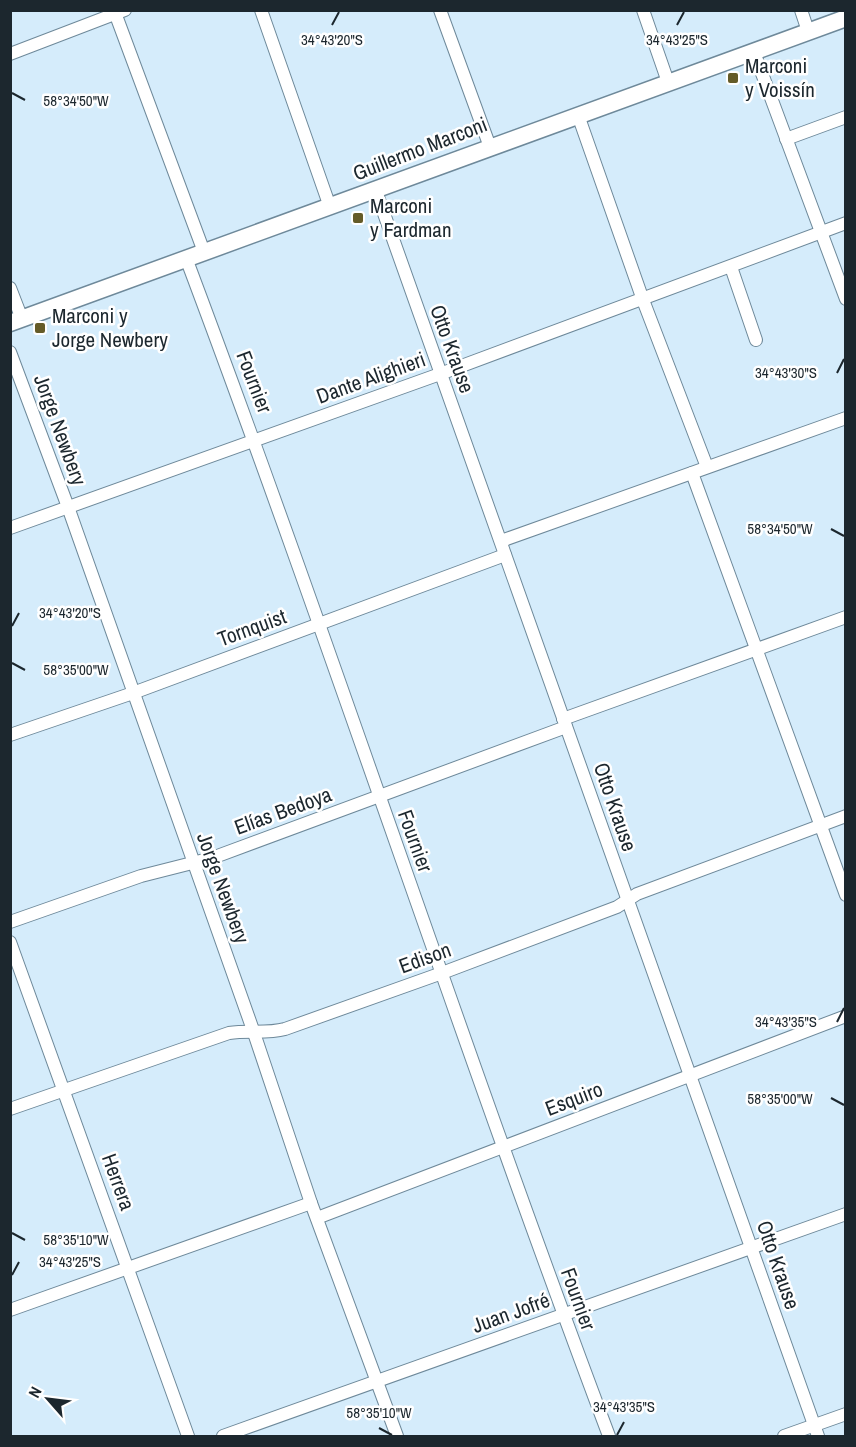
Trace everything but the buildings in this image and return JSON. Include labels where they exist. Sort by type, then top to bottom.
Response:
[{"type":"street","points":[[261,10],[330,207]]},
{"type":"street","points":[[440,10],[490,147]]},
{"type":"street","points":[[643,10],[668,82]]},
{"type":"street","points":[[801,10],[808,31]]},
{"type":"street","points":[[10,54],[118,12],[204,252]]},
{"type":"street","name":"Guillermo Marconi","points":[[16,321],[846,18]]},
{"type":"street","points":[[754,52],[846,299]]},
{"type":"street","points":[[578,115],[643,300],[707,467]]},
{"type":"street","points":[[786,139],[846,117]]},
{"type":"street","name":"Otto Krause","points":[[376,190],[816,1431]]},
{"type":"street","name":"Dante Alighieri","points":[[10,528],[643,300],[846,223]]},
{"type":"street","name":"Fournier","points":[[186,258],[255,441],[502,1148],[609,1437]]},
{"type":"street","points":[[731,267],[756,340]]},
{"type":"street","points":[[10,288],[16,321]]},
{"type":"street","name":"Jorge Newbery","points":[[10,352],[68,507],[253,1030],[316,1218],[397,1437]]},
{"type":"street","points":[[501,541],[846,418]]},
{"type":"street","points":[[692,473],[846,895]]},
{"type":"street","name":"Tornquist","points":[[10,735],[133,693],[505,555]]},
{"type":"street","name":"Elías Bedoya","points":[[10,922],[141,876],[212,858],[378,797],[757,649],[846,617]]},
{"type":"street","name":"Edison","points":[[10,1109],[230,1033],[253,1030],[276,1032],[285,1029],[617,907],[637,894],[846,816]]},
{"type":"street","name":"Herrera","points":[[10,942],[188,1437]]},
{"type":"street","name":"Esquiro","points":[[316,1218],[846,1016]]},
{"type":"street","points":[[10,1310],[311,1203]]},
{"type":"street","name":"Juan Jofré","points":[[224,1437],[846,1214]]},
{"type":"street","points":[[784,1437],[816,1431],[846,1414]]},
{"type":"place","name":"Marconi y Voissín","points":[[733,78]]},
{"type":"place","name":"Marconi y Fardman","points":[[358,218]]},
{"type":"place","name":"Marconi y Jorge Newbery","points":[[40,328]]}]
